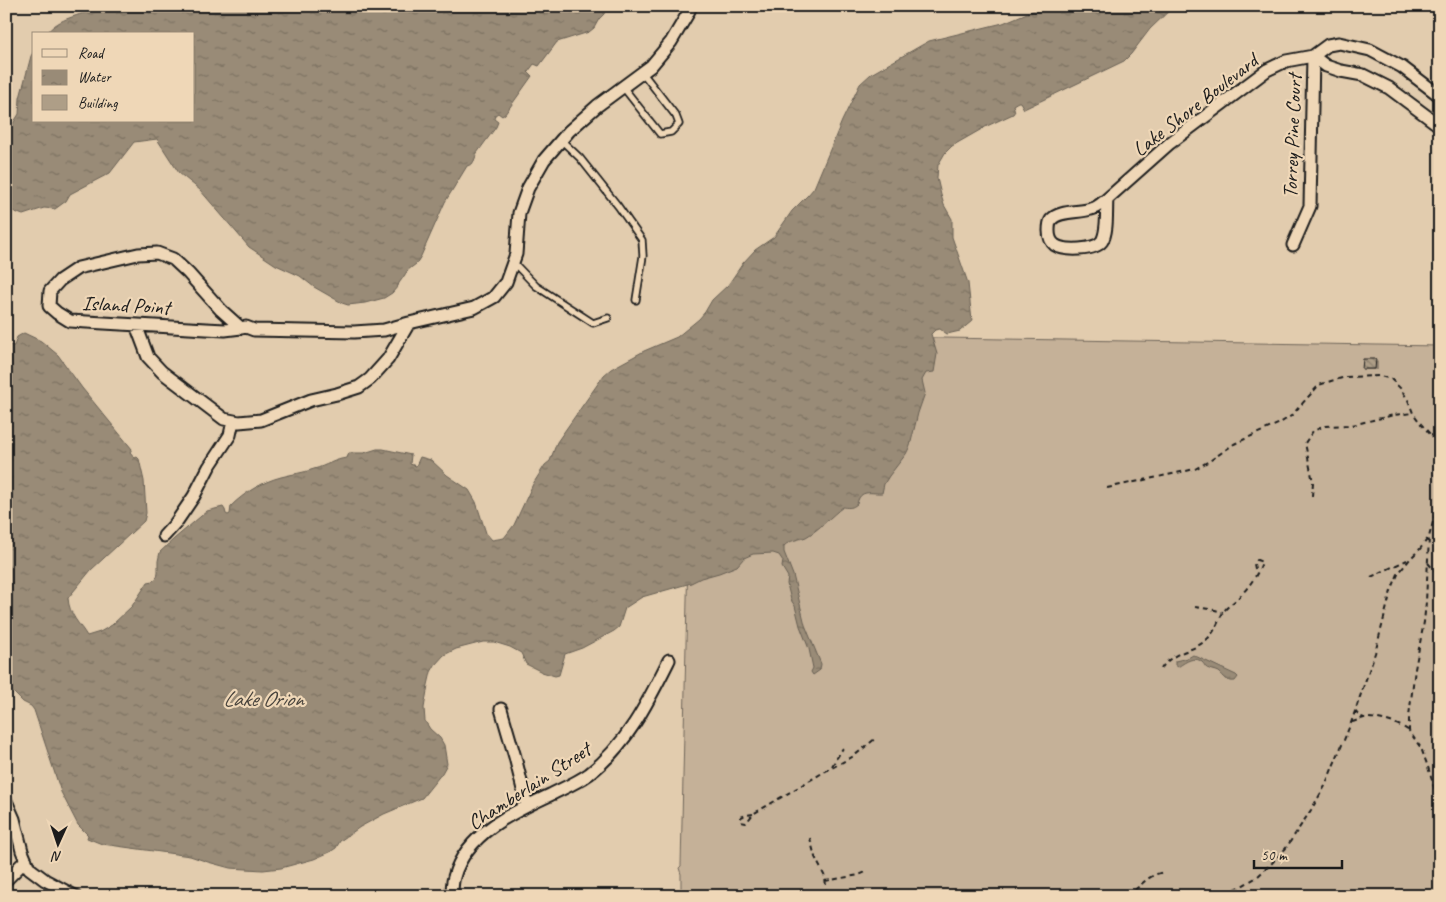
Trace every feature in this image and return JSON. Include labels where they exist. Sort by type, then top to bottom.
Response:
[{"type":"street","name":"Island Point","points":[[241,328],[221,310],[173,259],[157,253],[138,254],[78,268],[60,280],[50,291],[49,306],[70,321],[225,330],[241,328],[246,327],[254,330],[354,332],[384,330],[474,308],[494,298],[506,282],[516,254],[518,213],[528,188],[544,160],[569,131],[597,106],[651,66],[671,42],[691,6]]},
{"type":"street","name":"Lake Shore Boulevard","points":[[1107,199],[1105,229],[1100,243],[1096,246],[1089,248],[1062,247],[1050,240],[1049,225],[1052,219],[1066,213],[1092,209],[1107,199],[1170,144],[1267,70],[1286,61],[1313,56],[1328,45],[1339,44],[1370,50],[1402,67],[1440,96]]},
{"type":"street","points":[[1313,56],[1326,66],[1362,75],[1389,88],[1440,126]]},
{"type":"street","name":"Torrey Pine Court","points":[[1293,244],[1310,206],[1313,56]]},
{"type":"street","points":[[136,325],[148,357],[162,372],[224,419],[239,422],[262,420],[311,400],[359,387],[370,379],[388,359],[410,323]]},
{"type":"street","points":[[164,536],[175,524],[194,496],[209,467],[230,435],[233,421]]},
{"type":"street","name":"Chamberlain Street","points":[[452,896],[454,877],[463,855],[484,832],[526,806],[589,774],[621,744],[652,693],[669,660]]},
{"type":"street","points":[[501,709],[526,806]]},
{"type":"street","points":[[6,801],[14,819],[22,851],[29,868],[45,880],[75,896]]},
{"type":"street","points":[[6,880],[26,860]]},
{"type":"lane","points":[[623,87],[660,134],[671,132],[679,124],[676,116],[642,72]]},
{"type":"lane","points":[[561,140],[580,158],[642,240],[643,256],[636,300]]},
{"type":"lane","points":[[513,262],[536,286],[593,322],[608,318]]},
{"type":"path","points":[[1107,488],[1194,469],[1234,444],[1291,416],[1320,385],[1346,377],[1380,376],[1391,378],[1401,389],[1413,412],[1429,434],[1440,445]]},
{"type":"path","points":[[1312,496],[1313,482],[1305,443],[1313,431],[1324,426],[1352,425],[1413,412]]},
{"type":"path","points":[[1429,434],[1440,438]]},
{"type":"path","points":[[1433,439],[1440,462]]},
{"type":"path","points":[[1409,731],[1412,693],[1426,602],[1429,537],[1440,496]]},
{"type":"path","points":[[1435,515],[1440,507]]},
{"type":"path","points":[[1218,896],[1240,887],[1257,877],[1286,848],[1325,786],[1351,723],[1375,653],[1391,592],[1398,574],[1429,537]]},
{"type":"path","points":[[1372,577],[1410,559]]},
{"type":"path","points":[[1161,669],[1172,656],[1206,641],[1215,631],[1223,612],[1246,590],[1256,573],[1262,562],[1257,560],[1254,564],[1256,573]]},
{"type":"path","points":[[1428,563],[1437,573],[1440,580]]},
{"type":"path","points":[[1196,607],[1223,612]]},
{"type":"path","points":[[1355,711],[1364,718],[1391,722],[1409,731],[1421,748],[1440,807]]},
{"type":"path","points":[[1351,723],[1364,718]]},
{"type":"path","points":[[753,814],[741,818],[741,822],[746,822],[753,814],[854,756],[876,738]]},
{"type":"path","points":[[831,768],[843,748]]},
{"type":"path","points":[[810,838],[811,846],[825,877],[827,896]]},
{"type":"path","points":[[825,881],[859,876],[868,871]]},
{"type":"path","points":[[1128,896],[1147,878],[1156,873],[1165,872]]},
{"type":"shaded area","points":[[693,334],[1440,346],[1440,896],[681,896],[681,874],[679,868],[681,866]]},
{"type":"water","points":[[96,6],[606,6],[604,14],[594,28],[589,32],[557,42],[539,66],[534,64],[528,72],[532,76],[505,114],[502,116],[498,113],[495,115],[494,119],[498,122],[496,127],[477,153],[472,164],[467,166],[445,202],[416,264],[408,270],[392,293],[384,298],[348,305],[314,287],[300,276],[276,265],[249,247],[200,190],[179,173],[157,139],[134,142],[110,173],[70,194],[66,201],[55,209],[44,208],[23,215],[6,210],[6,144],[9,130],[19,114],[20,98],[32,54],[32,122],[195,122],[195,32],[48,32],[58,23]]},
{"type":"water","name":"Lake Orion","points":[[1044,6],[1174,6],[1150,29],[1124,61],[1024,109],[1020,102],[1018,102],[1013,105],[1015,111],[1013,114],[952,146],[938,165],[937,178],[941,195],[952,219],[952,237],[968,283],[972,321],[960,331],[947,334],[940,329],[935,330],[931,334],[937,354],[934,372],[926,373],[922,380],[925,393],[910,446],[884,484],[882,493],[864,494],[857,504],[851,507],[843,507],[811,534],[789,542],[784,546],[784,552],[793,575],[805,625],[821,664],[820,670],[813,675],[811,672],[813,668],[809,649],[795,606],[791,600],[787,584],[788,577],[782,567],[783,561],[779,555],[773,553],[753,554],[744,558],[737,566],[719,573],[642,597],[625,608],[619,627],[614,631],[582,648],[565,654],[559,675],[555,676],[542,672],[526,664],[521,653],[494,642],[483,642],[456,649],[444,655],[431,672],[424,708],[425,721],[444,745],[447,764],[442,773],[422,798],[384,814],[360,827],[340,841],[336,848],[314,859],[281,868],[263,870],[230,868],[190,856],[102,844],[87,838],[88,835],[78,825],[61,792],[34,710],[10,689],[6,691],[6,335],[9,337],[8,345],[14,346],[17,337],[24,333],[41,341],[58,355],[82,388],[132,449],[130,452],[135,458],[139,459],[144,481],[146,513],[144,521],[91,570],[68,598],[73,614],[87,636],[100,632],[112,625],[132,606],[148,582],[153,581],[157,577],[160,552],[207,511],[223,507],[228,515],[230,514],[231,506],[236,501],[260,485],[274,479],[318,468],[347,458],[349,453],[364,453],[383,449],[411,455],[410,464],[416,466],[420,457],[431,460],[447,475],[469,490],[476,502],[486,533],[492,540],[504,538],[514,525],[533,484],[545,465],[550,461],[557,442],[604,375],[611,369],[644,351],[677,337],[699,319],[712,300],[728,285],[743,263],[755,250],[774,237],[792,211],[814,188],[860,84],[871,74],[929,41],[1003,23]]},
{"type":"water","points":[[1193,655],[1238,677],[1235,681],[1228,680],[1219,672],[1207,668],[1196,659],[1189,660],[1178,667],[1175,665],[1175,661]]},
{"type":"water","points":[[1435,891],[1438,896],[1408,896],[1412,892]]},
{"type":"building","points":[[1363,359],[1376,359],[1375,369],[1362,369]]}]
